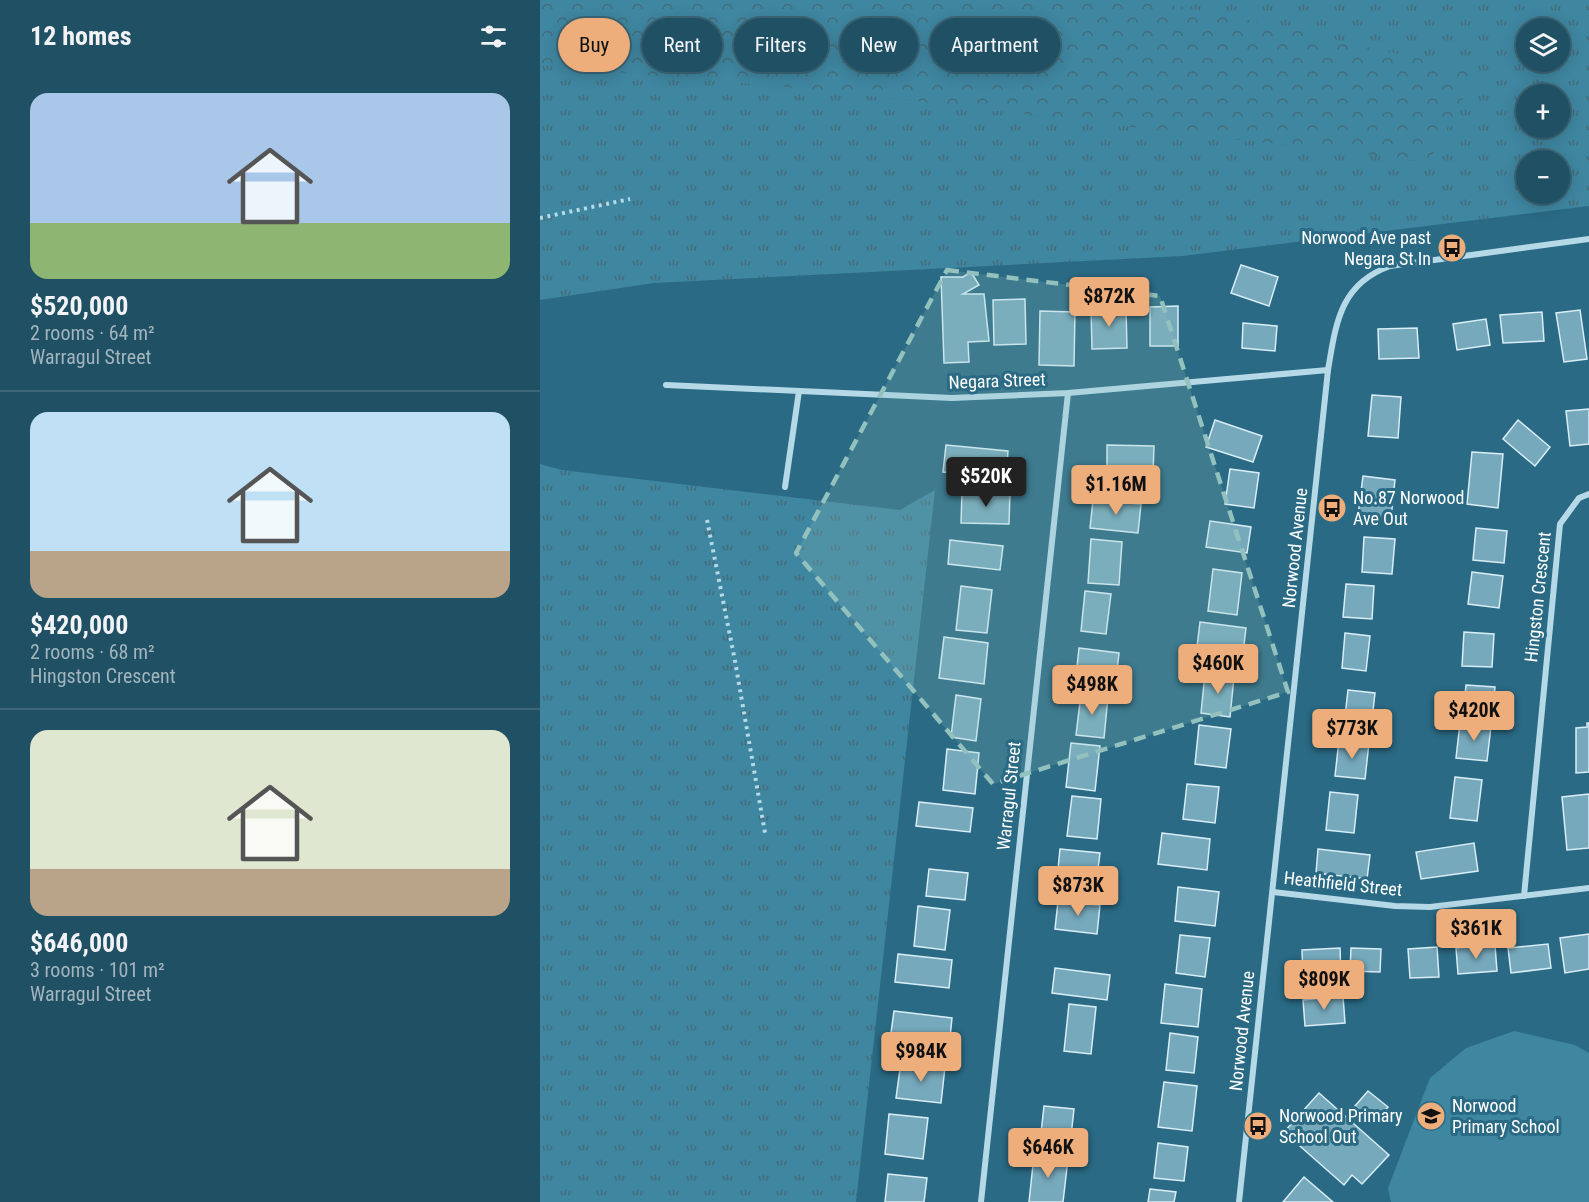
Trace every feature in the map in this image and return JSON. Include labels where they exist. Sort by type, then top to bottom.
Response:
[{"type":"street","name":"Norwood Avenue","points":[[1239,1202],[1328,370],[1334,330],[1342,306],[1355,287],[1371,273],[1413,261],[1589,239]]},
{"type":"street","name":"Negara Street","points":[[666,385],[952,398],[1068,393],[1328,370]]},
{"type":"street","points":[[785,487],[799,391]]},
{"type":"street","name":"Warragul Street","points":[[981,1202],[1068,393]]},
{"type":"street","name":"Hingston Crescent","points":[[1524,896],[1560,524],[1579,498],[1589,494]]},
{"type":"street","name":"Heathfield Street","points":[[1273,892],[1395,906],[1430,907],[1589,888]]},
{"type":"path","points":[[540,218],[630,199]]},
{"type":"path","points":[[707,520],[738,672],[765,833]]},
{"type":"highlighted area","points":[[947,270],[1160,296],[1288,692],[993,784],[796,553]]},
{"type":"green space","points":[[540,0],[1589,0],[1589,206],[1182,256],[654,283],[540,300]]},
{"type":"green space","points":[[540,0],[1138,0],[1224,15],[1478,70],[1429,162],[829,91],[618,72],[630,72],[630,18],[558,18],[558,67],[540,65]]},
{"type":"green space","points":[[540,464],[562,470],[900,510],[935,490],[856,1202],[540,1202]]},
{"type":"green space","points":[[1514,1031],[1575,1045],[1589,1053],[1589,1202],[1391,1202],[1388,1188],[1430,1078],[1466,1048]]},
{"type":"building","points":[[1241,265],[1278,277],[1269,306],[1231,293]]},
{"type":"building","points":[[971,272],[979,285],[963,294],[984,294],[989,341],[968,342],[969,362],[944,363],[941,277],[963,277]]},
{"type":"building","points":[[1025,299],[1026,344],[994,345],[993,300]]},
{"type":"building","points":[[1178,306],[1178,346],[1150,346],[1150,307]]},
{"type":"building","points":[[1126,308],[1127,348],[1092,349],[1091,309]]},
{"type":"building","points":[[1580,310],[1587,359],[1564,362],[1556,313]]},
{"type":"building","points":[[1040,311],[1075,312],[1074,366],[1039,365]]},
{"type":"building","points":[[1542,312],[1544,341],[1503,343],[1500,315]]},
{"type":"building","points":[[1486,319],[1490,345],[1457,350],[1453,324]]},
{"type":"building","points":[[1243,323],[1277,326],[1275,351],[1242,348]]},
{"type":"building","points":[[1417,328],[1419,358],[1379,359],[1378,329]]},
{"type":"building","points":[[1372,395],[1401,397],[1398,438],[1368,436]]},
{"type":"building","points":[[1589,409],[1589,444],[1570,446],[1566,411]]},
{"type":"building","points":[[1215,420],[1262,436],[1253,462],[1206,447]]},
{"type":"building","points":[[1518,420],[1550,447],[1535,466],[1503,439]]},
{"type":"building","points":[[946,445],[1008,451],[1006,478],[943,472]]},
{"type":"building","points":[[1107,445],[1154,446],[1153,474],[1107,473]]},
{"type":"building","points":[[1472,452],[1503,454],[1498,508],[1467,504]]},
{"type":"building","points":[[1230,469],[1259,473],[1254,508],[1225,504]]},
{"type":"building","points":[[1363,476],[1395,480],[1391,518],[1358,515]]},
{"type":"building","points":[[962,491],[1010,492],[1009,524],[961,523]]},
{"type":"building","points":[[1093,500],[1141,504],[1138,533],[1090,528]]},
{"type":"building","points":[[1210,521],[1251,527],[1247,553],[1206,547]]},
{"type":"building","points":[[1476,528],[1507,531],[1504,563],[1473,560]]},
{"type":"building","points":[[1364,537],[1395,539],[1392,574],[1362,572]]},
{"type":"building","points":[[1091,539],[1122,542],[1119,585],[1088,583]]},
{"type":"building","points":[[950,540],[1003,546],[1000,570],[948,564]]},
{"type":"building","points":[[1213,569],[1242,573],[1237,615],[1208,611]]},
{"type":"building","points":[[1472,572],[1503,576],[1499,608],[1468,604]]},
{"type":"building","points":[[1346,584],[1374,586],[1372,619],[1343,617]]},
{"type":"building","points":[[961,586],[992,590],[987,633],[956,630]]},
{"type":"building","points":[[1085,591],[1111,594],[1106,634],[1081,631]]},
{"type":"building","points":[[1200,622],[1246,628],[1243,653],[1197,647]]},
{"type":"building","points":[[1464,632],[1494,634],[1492,667],[1462,666]]},
{"type":"building","points":[[1345,633],[1370,636],[1366,671],[1342,668]]},
{"type":"building","points":[[944,637],[988,643],[984,684],[939,678]]},
{"type":"building","points":[[1079,648],[1119,653],[1116,680],[1076,676]]},
{"type":"building","points":[[1205,673],[1234,677],[1230,717],[1201,713]]},
{"type":"building","points":[[1466,685],[1495,687],[1492,718],[1463,715]]},
{"type":"building","points":[[1348,690],[1375,693],[1371,728],[1344,725]]},
{"type":"building","points":[[1081,694],[1108,697],[1104,738],[1076,735]]},
{"type":"building","points":[[956,695],[981,699],[976,741],[951,737]]},
{"type":"building","points":[[1460,723],[1491,726],[1487,761],[1456,758]]},
{"type":"building","points":[[1589,723],[1589,772],[1576,773],[1576,728],[1587,727]]},
{"type":"building","points":[[1199,725],[1231,729],[1226,768],[1195,764]]},
{"type":"building","points":[[1339,740],[1369,743],[1365,779],[1335,776]]},
{"type":"building","points":[[1071,743],[1100,746],[1095,791],[1066,787]]},
{"type":"building","points":[[947,749],[979,753],[975,794],[943,790]]},
{"type":"building","points":[[1455,777],[1482,780],[1477,821],[1450,818]]},
{"type":"building","points":[[1187,784],[1219,787],[1215,823],[1183,819]]},
{"type":"building","points":[[1330,792],[1358,795],[1354,833],[1326,830]]},
{"type":"building","points":[[1589,794],[1589,848],[1567,850],[1562,797]]},
{"type":"building","points":[[1072,796],[1101,799],[1097,839],[1067,836]]},
{"type":"building","points":[[919,802],[973,808],[970,832],[916,826]]},
{"type":"building","points":[[1162,833],[1210,839],[1207,870],[1158,864]]},
{"type":"building","points":[[1474,843],[1478,871],[1421,879],[1416,852]]},
{"type":"building","points":[[1060,849],[1100,853],[1095,893],[1056,889]]},
{"type":"building","points":[[1318,849],[1370,855],[1367,879],[1316,873]]},
{"type":"building","points":[[929,869],[968,873],[965,900],[926,896]]},
{"type":"building","points":[[1178,887],[1219,892],[1215,926],[1175,921]]},
{"type":"building","points":[[1058,901],[1100,905],[1097,934],[1055,929]]},
{"type":"building","points":[[918,906],[950,910],[945,950],[914,946]]},
{"type":"building","points":[[1589,934],[1589,969],[1565,973],[1560,938]]},
{"type":"building","points":[[1180,935],[1210,938],[1205,977],[1176,973]]},
{"type":"building","points":[[1548,944],[1551,968],[1511,973],[1508,948]]},
{"type":"building","points":[[1495,945],[1497,971],[1458,974],[1456,948]]},
{"type":"building","points":[[1437,947],[1439,977],[1410,978],[1408,949]]},
{"type":"building","points":[[1340,948],[1341,975],[1303,977],[1302,950]]},
{"type":"building","points":[[1351,948],[1381,949],[1380,972],[1350,971]]},
{"type":"building","points":[[898,954],[952,960],[949,988],[895,982]]},
{"type":"building","points":[[1055,968],[1110,975],[1107,1000],[1052,993]]},
{"type":"building","points":[[1165,984],[1202,989],[1198,1027],[1161,1023]]},
{"type":"building","points":[[1343,996],[1345,1023],[1305,1026],[1303,1000]]},
{"type":"building","points":[[1069,1004],[1096,1007],[1091,1054],[1064,1051]]},
{"type":"building","points":[[894,1011],[952,1018],[949,1047],[890,1040]]},
{"type":"building","points":[[1170,1033],[1198,1037],[1194,1073],[1166,1070]]},
{"type":"building","points":[[901,1062],[945,1067],[941,1103],[896,1098]]},
{"type":"building","points":[[1164,1082],[1197,1086],[1192,1131],[1158,1127]]},
{"type":"building","points":[[1368,1091],[1388,1107],[1374,1123],[1355,1106]]},
{"type":"building","points":[[1319,1093],[1389,1155],[1362,1184],[1352,1175],[1344,1185],[1284,1132]]},
{"type":"building","points":[[1044,1106],[1074,1109],[1069,1154],[1039,1151]]},
{"type":"building","points":[[889,1114],[928,1118],[923,1159],[885,1154]]},
{"type":"building","points":[[1158,1143],[1188,1147],[1184,1181],[1154,1178]]},
{"type":"building","points":[[1034,1155],[1068,1159],[1063,1202],[1029,1202]]},
{"type":"building","points":[[888,1174],[927,1178],[924,1202],[885,1202]]},
{"type":"building","points":[[1304,1177],[1333,1202],[1283,1202]]},
{"type":"building","points":[[1150,1189],[1176,1192],[1174,1202],[1148,1202]]},
{"type":"place","name":"Norwood Ave past Negara St In","points":[[1452,248]]},
{"type":"place","name":"No.87 Norwood Ave Out","points":[[1332,508]]},
{"type":"place","name":"Norwood Primary School","points":[[1431,1116]]},
{"type":"place","name":"Norwood Primary School Out","points":[[1258,1126]]}]
